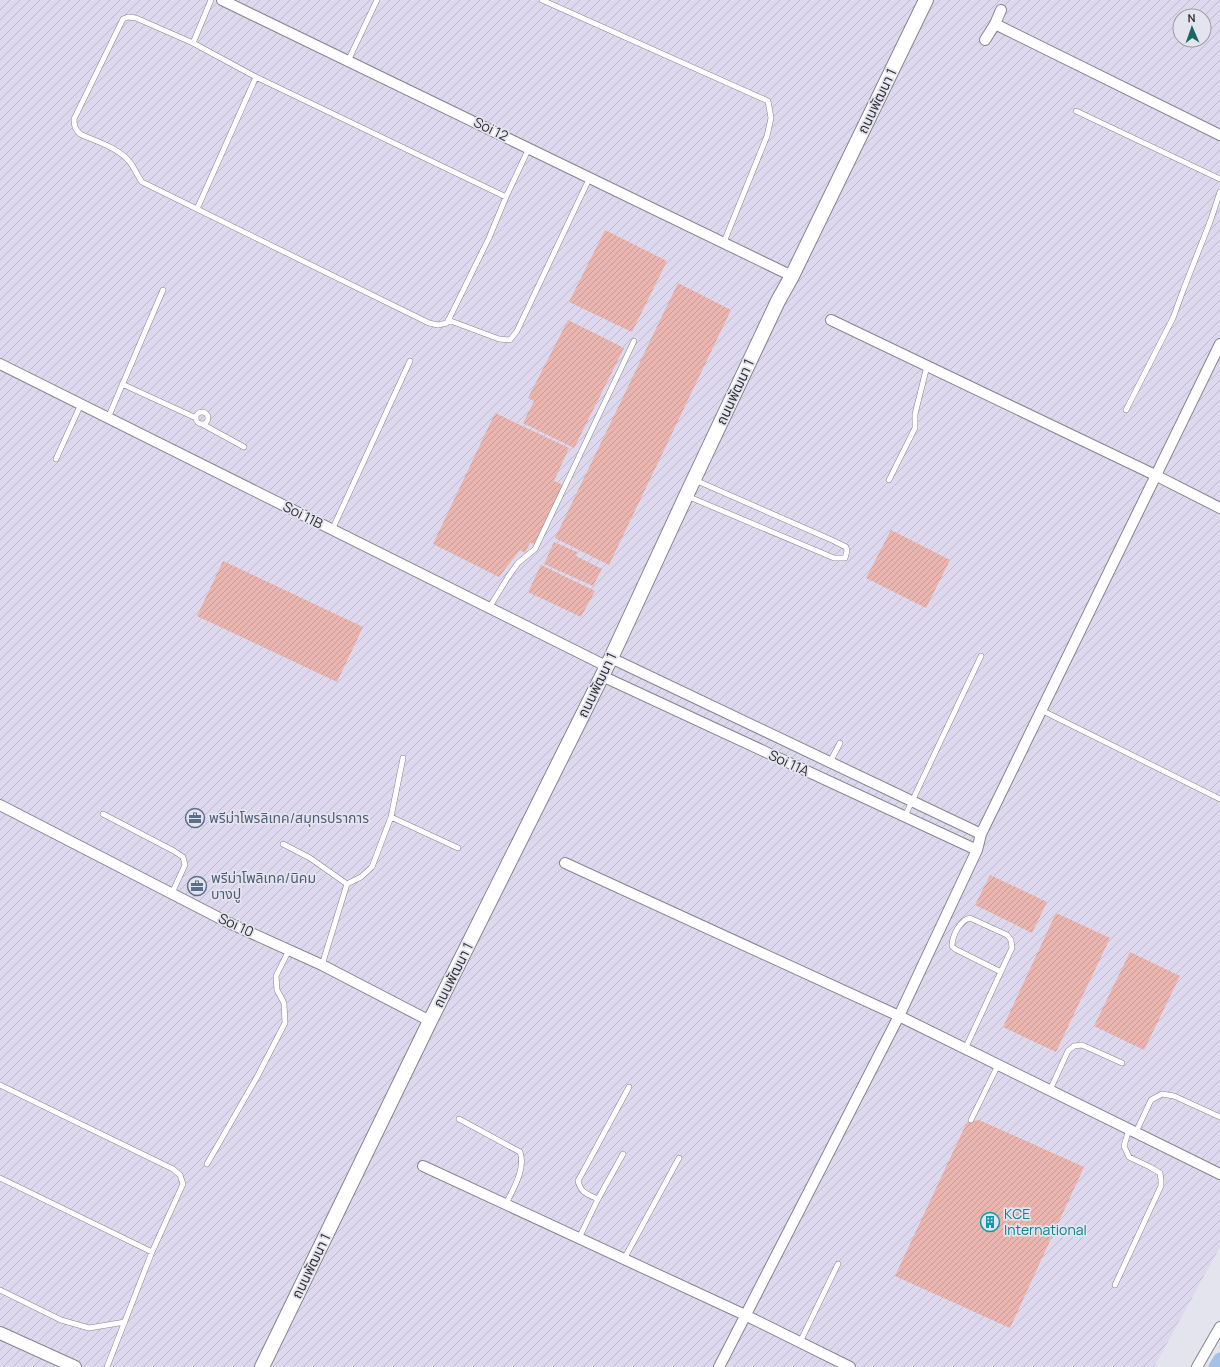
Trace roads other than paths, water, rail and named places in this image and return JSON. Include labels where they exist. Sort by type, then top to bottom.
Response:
[{"type":"main road","name":"ถนนพัฒนา 1","points":[[262,1367],[430,1021],[606,667],[778,301],[792,276],[926,0]]},
{"type":"street","name":"Soi 12","points":[[222,0],[238,6],[348,61],[792,276]]},
{"type":"street","points":[[985,40],[995,24],[1001,10]]},
{"type":"street","points":[[995,24],[1220,134]]},
{"type":"street","points":[[831,320],[1155,475],[1220,508]]},
{"type":"street","points":[[719,1367],[899,1016],[976,850],[981,834],[1220,344]]},
{"type":"street","name":"Soi 11B","points":[[0,364],[606,667]]},
{"type":"street","points":[[606,667],[806,751],[981,834]]},
{"type":"street","name":"Soi 11A","points":[[606,667],[798,767],[976,850]]},
{"type":"street","points":[[798,767],[806,751]]},
{"type":"street","points":[[876,803],[884,788]]},
{"type":"street","name":"Soi 10","points":[[0,805],[227,922],[322,965],[430,1021]]},
{"type":"street","points":[[565,863],[899,1016],[1220,1174]]},
{"type":"street","points":[[423,1166],[745,1315],[850,1367]]},
{"type":"street","points":[[1197,1367],[1220,1327]]},
{"type":"street","points":[[0,1333],[75,1367]]},
{"type":"lane","points":[[193,43],[211,0]]},
{"type":"lane","points":[[348,61],[377,0]]},
{"type":"lane","points":[[542,0],[768,101],[771,118],[767,136],[724,242]]},
{"type":"lane","points":[[506,197],[256,77],[193,43],[136,18],[128,17],[123,19],[74,119],[74,125],[80,134],[118,152],[128,161],[142,182],[429,323],[438,325],[447,323],[489,238],[529,148]]},
{"type":"lane","points":[[197,209],[256,77]]},
{"type":"lane","points":[[1076,111],[1220,179]]},
{"type":"lane","points":[[448,320],[499,339],[510,340],[517,331],[590,177]]},
{"type":"lane","points":[[1126,410],[1173,318],[1220,192]]},
{"type":"lane","points":[[108,418],[163,290]]},
{"type":"lane","points":[[489,608],[518,563],[536,549],[634,341]]},
{"type":"lane","points":[[332,530],[410,361]]},
{"type":"lane","points":[[889,480],[915,428],[915,414],[927,366]]},
{"type":"lane","points":[[122,384],[196,418],[197,421],[244,447]]},
{"type":"lane","points":[[56,459],[82,404]]},
{"type":"lane","points":[[196,418],[198,413],[204,412],[208,417],[202,424]]},
{"type":"lane","points":[[686,496],[834,558],[845,558],[847,551],[846,547],[834,540],[694,480]]},
{"type":"lane","points":[[905,816],[981,656]]},
{"type":"lane","points":[[1041,710],[1220,799]]},
{"type":"lane","points":[[830,762],[840,743]]},
{"type":"lane","points":[[322,965],[347,884],[361,877],[372,867],[392,817],[403,758]]},
{"type":"lane","points":[[103,814],[183,857],[185,865],[172,893]]},
{"type":"lane","points":[[392,817],[458,848]]},
{"type":"lane","points":[[283,844],[310,858],[347,884]]},
{"type":"lane","points":[[965,1049],[1001,972],[1012,948],[1011,940],[1007,934],[970,918],[965,919],[961,923],[952,942],[952,946],[955,949],[1001,972]]},
{"type":"lane","points":[[207,1164],[257,1077],[285,1023],[284,1003],[277,990],[276,976],[289,950]]},
{"type":"lane","points":[[1050,1090],[1068,1051],[1074,1046],[1082,1045],[1122,1063]]},
{"type":"lane","points":[[971,1120],[998,1065]]},
{"type":"lane","points":[[0,1085],[174,1169],[180,1175],[183,1184],[152,1252],[107,1367]]},
{"type":"lane","points":[[598,1199],[585,1193],[580,1188],[578,1180],[629,1087]]},
{"type":"lane","points":[[1115,1285],[1161,1186],[1160,1173],[1129,1157],[1124,1146],[1151,1100],[1162,1094],[1174,1096],[1220,1117]]},
{"type":"lane","points":[[459,1118],[520,1152],[522,1160],[520,1171],[506,1204]]},
{"type":"lane","points":[[579,1238],[598,1199],[623,1154]]},
{"type":"lane","points":[[624,1259],[679,1158]]},
{"type":"lane","points":[[0,1178],[152,1252]]},
{"type":"lane","points":[[800,1342],[838,1264]]},
{"type":"lane","points":[[0,1290],[61,1320],[89,1328],[125,1322]]},
{"type":"waterway","points":[[1215,1367],[1220,1359]]},
{"type":"place","name":"พรีม่าโพรลิเทค/สมุทรปราการ","points":[[195,818]]},
{"type":"place","name":"พรีม่าโพลิเทค/นิคม บางปู","points":[[197,886]]},
{"type":"place","name":"KCE International","points":[[990,1222]]}]
